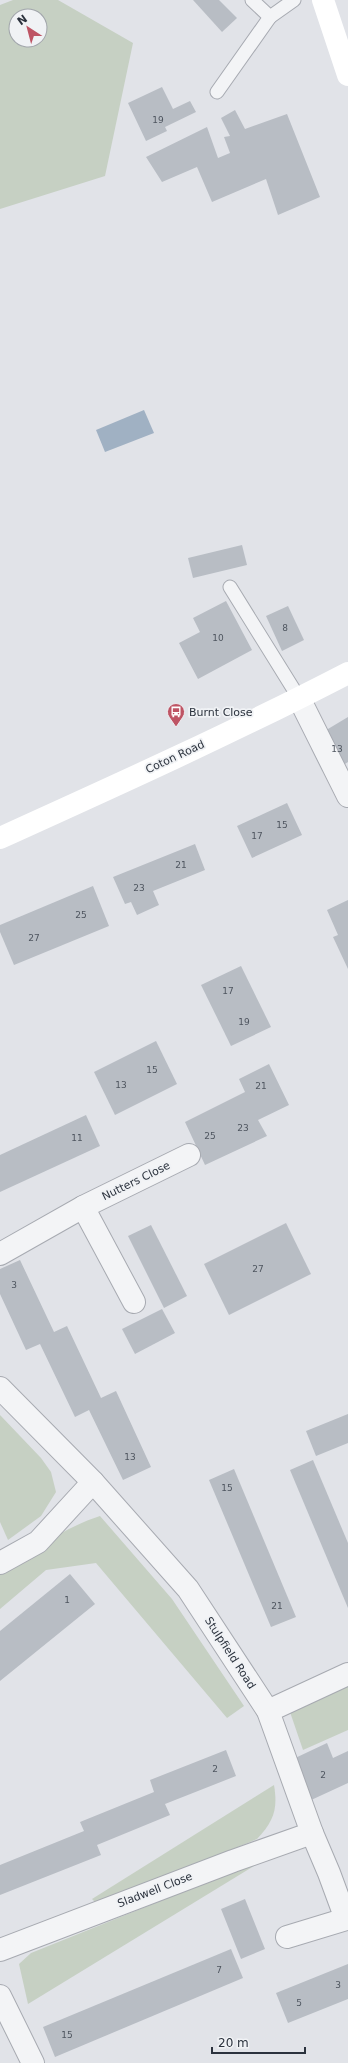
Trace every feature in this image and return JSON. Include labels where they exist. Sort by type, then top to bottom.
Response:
[{"type":"street","points":[[323,0],[348,75]]},
{"type":"street","name":"Coton Road","points":[[0,838],[299,698],[348,673]]},
{"type":"street","points":[[299,698],[348,796]]},
{"type":"street","name":"Nutters Close","points":[[0,1254],[83,1207],[189,1155]]},
{"type":"street","points":[[83,1207],[134,1302]]},
{"type":"street","name":"Stulpfield Road","points":[[0,1388],[92,1482],[188,1589],[268,1711],[312,1833],[347,1918],[287,1936]]},
{"type":"street","points":[[0,1563],[38,1542],[92,1482]]},
{"type":"street","points":[[268,1711],[348,1674]]},
{"type":"street","name":"Sladwell Close","points":[[0,1950],[232,1861],[312,1833]]},
{"type":"street","points":[[0,1996],[33,2063]]},
{"type":"lane","points":[[252,0],[270,17]]},
{"type":"lane","points":[[217,92],[270,17],[294,0]]},
{"type":"lane","points":[[230,587],[299,698]]},
{"type":"shaded area","points":[[13,0],[58,0],[133,43],[105,176],[0,209],[0,5]]},
{"type":"shaded area","points":[[0,1415],[41,1458],[51,1472],[56,1492],[41,1516],[8,1540],[0,1522]]},
{"type":"shaded area","points":[[100,1516],[172,1599],[244,1706],[227,1718],[96,1563],[46,1570],[0,1609],[0,1573],[36,1548],[73,1527]]},
{"type":"shaded area","points":[[348,1686],[348,1730],[303,1750],[290,1712]]},
{"type":"shaded area","points":[[274,1785],[275,1808],[271,1820],[257,1839],[98,1905],[92,1899]]},
{"type":"shaded area","points":[[267,1858],[28,2004],[19,1964],[31,1953]]},
{"type":"water","points":[[144,410],[154,433],[105,452],[96,430]]},
{"type":"building","points":[[193,0],[219,0],[237,18],[222,32]]},
{"type":"building","points":[[162,87],[173,109],[190,101],[196,112],[165,127],[167,131],[146,141],[128,103]]},
{"type":"building","points":[[235,110],[245,129],[287,114],[320,197],[278,215],[266,179],[212,202],[197,167],[162,182],[146,157],[207,127],[218,158],[230,153],[224,137],[230,136],[221,118]]},
{"type":"building","points":[[242,545],[247,565],[193,578],[188,558]]},
{"type":"building","points":[[226,601],[252,650],[198,679],[179,643],[200,632],[193,618]]},
{"type":"building","points":[[288,606],[304,640],[282,651],[266,616]]},
{"type":"building","points":[[348,717],[348,762],[337,769],[318,735]]},
{"type":"building","points":[[287,803],[302,835],[252,858],[237,826]]},
{"type":"building","points":[[195,844],[205,870],[153,891],[159,905],[137,915],[131,902],[125,904],[113,877]]},
{"type":"building","points":[[93,886],[109,926],[14,965],[0,932],[0,925]]},
{"type":"building","points":[[348,900],[348,969],[333,937],[338,935],[327,910]]},
{"type":"building","points":[[241,966],[271,1027],[231,1046],[201,985]]},
{"type":"building","points":[[156,1041],[177,1084],[115,1115],[94,1072]]},
{"type":"building","points":[[269,1064],[289,1105],[258,1120],[267,1136],[205,1165],[185,1122],[245,1092],[239,1079]]},
{"type":"building","points":[[86,1115],[100,1146],[0,1192],[0,1155]]},
{"type":"building","points":[[286,1223],[311,1274],[229,1315],[204,1264]]},
{"type":"building","points":[[151,1225],[187,1296],[164,1308],[128,1236]]},
{"type":"building","points":[[20,1260],[54,1332],[67,1326],[101,1398],[116,1391],[151,1467],[123,1480],[89,1410],[75,1417],[40,1344],[26,1350],[0,1294],[0,1269]]},
{"type":"building","points":[[162,1309],[175,1333],[135,1354],[122,1329]]},
{"type":"building","points":[[348,1414],[348,1443],[316,1456],[306,1431]]},
{"type":"building","points":[[313,1460],[348,1543],[348,1608],[290,1470]]},
{"type":"building","points":[[234,1469],[296,1617],[271,1627],[209,1480]]},
{"type":"building","points":[[70,1574],[95,1604],[0,1681],[0,1631]]},
{"type":"building","points":[[327,1743],[333,1758],[348,1751],[348,1783],[309,1801],[291,1760]]},
{"type":"building","points":[[226,1750],[236,1776],[165,1804],[170,1815],[97,1845],[101,1855],[0,1895],[0,1865],[84,1831],[80,1822],[154,1792],[150,1780]]},
{"type":"building","points":[[245,1899],[265,1949],[241,1959],[221,1909]]},
{"type":"building","points":[[231,1949],[243,1978],[55,2057],[43,2027]]},
{"type":"building","points":[[348,1964],[348,1999],[288,2023],[276,1993]]},
{"type":"place","name":"Burnt Close","points":[[176,727]]}]
